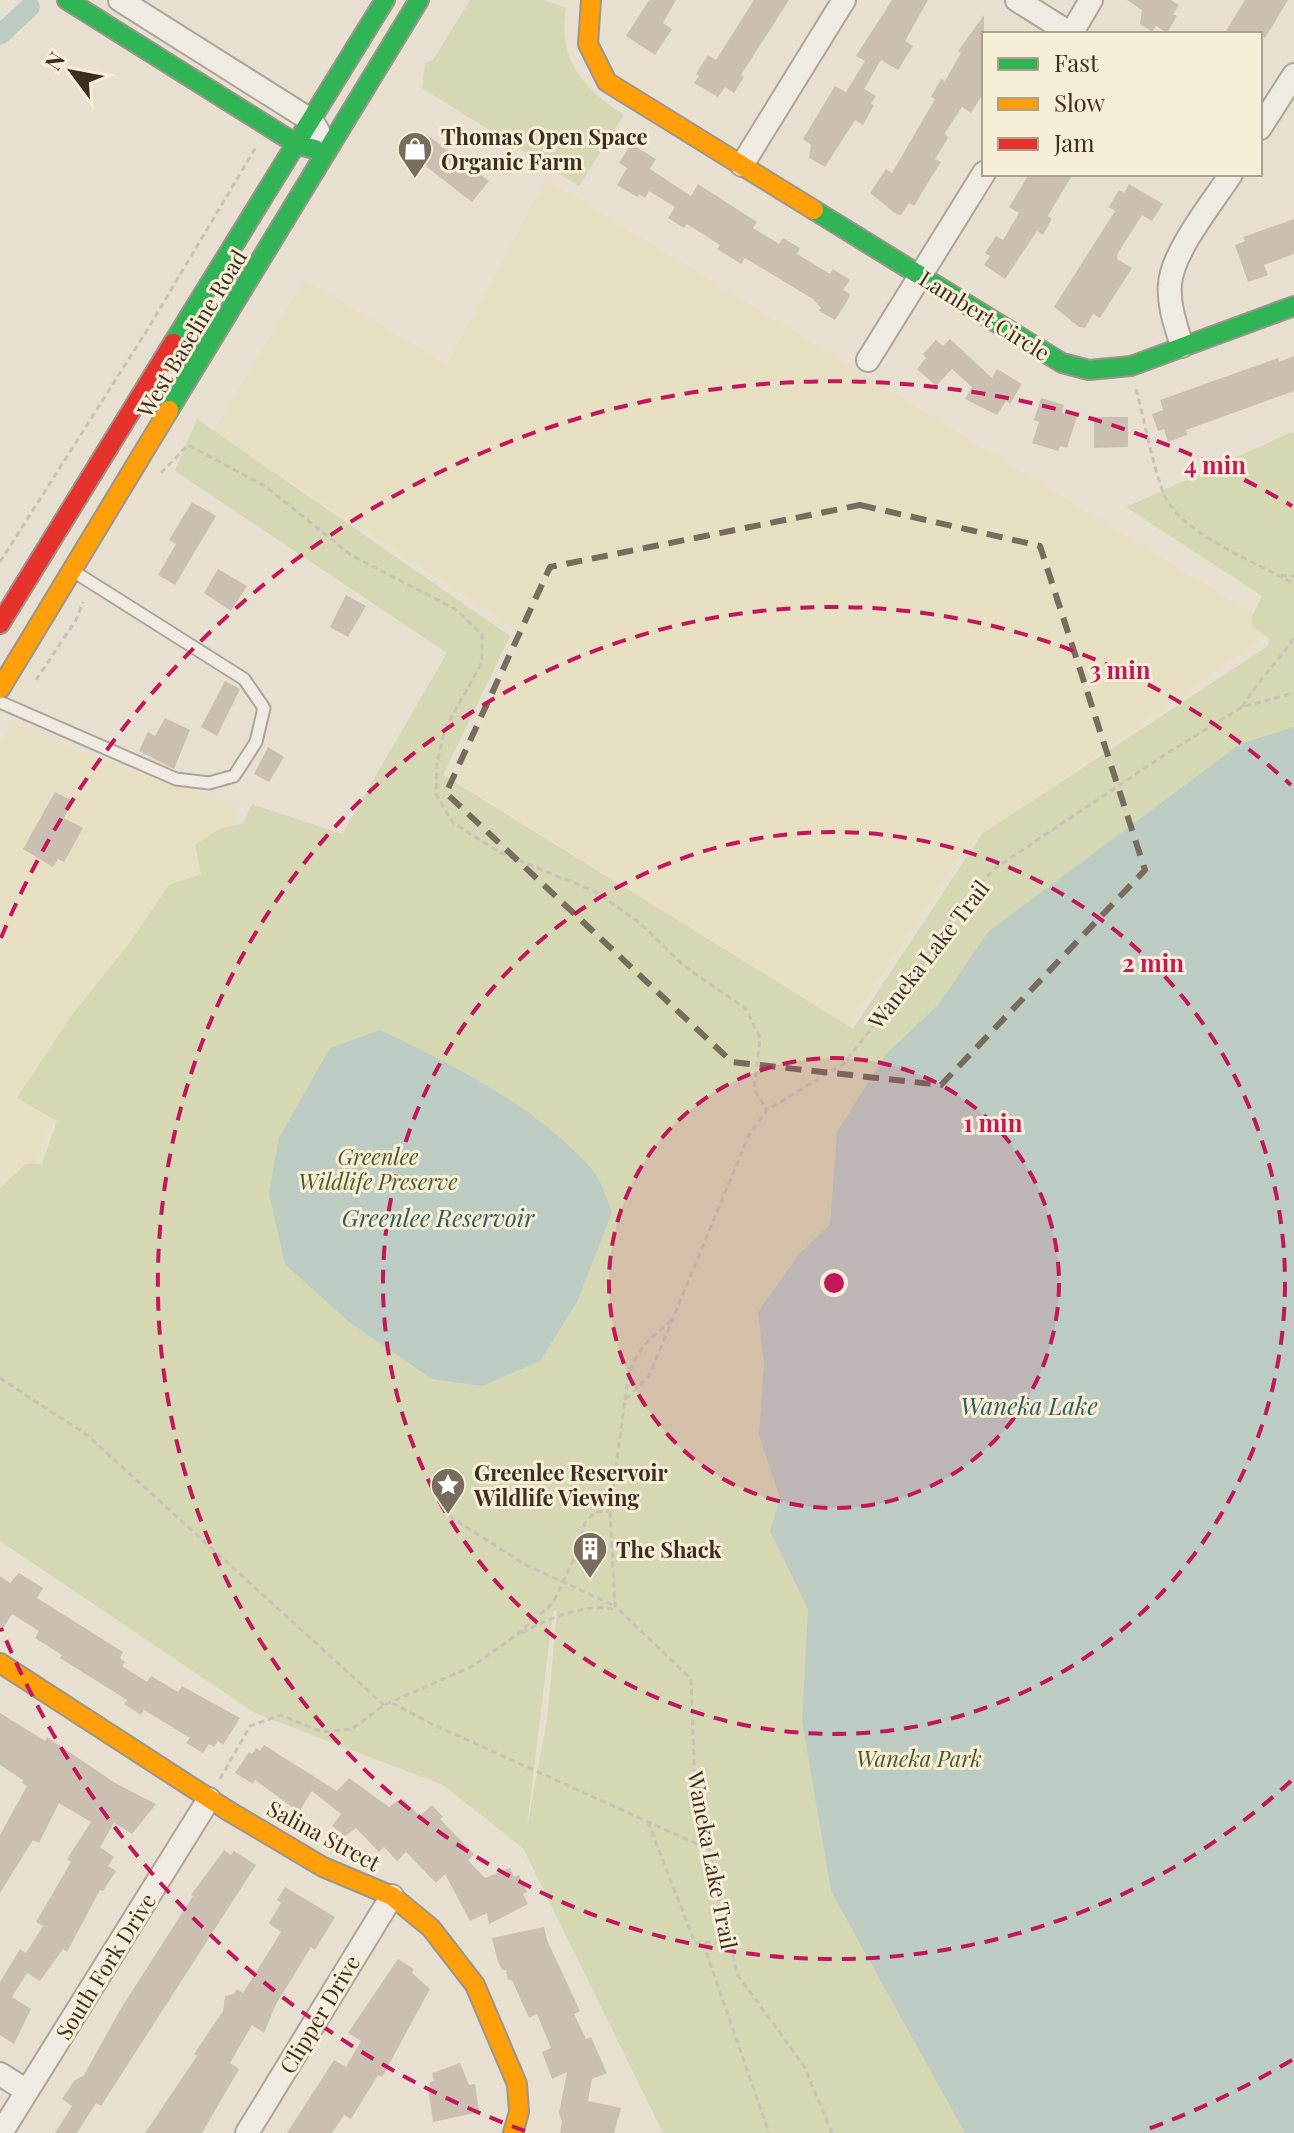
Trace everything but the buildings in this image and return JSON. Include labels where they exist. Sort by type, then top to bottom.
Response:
[{"type":"street","points":[[67,0],[298,145],[330,152]]},
{"type":"street","points":[[120,0],[312,121],[330,152]]},
{"type":"street","name":"West Baseline Road","points":[[0,624],[385,0]]},
{"type":"street","name":"West Baseline Road","points":[[0,689],[330,152],[419,0]]},
{"type":"street","name":"Lambert Circle","points":[[591,0],[586,17],[589,54],[607,82],[1062,363],[1089,370],[1131,366],[1294,306]]},
{"type":"street","points":[[742,165],[844,0]]},
{"type":"street","points":[[1017,0],[1068,32]]},
{"type":"street","points":[[1072,32],[1091,0]]},
{"type":"street","points":[[1262,125],[1294,75]]},
{"type":"street","points":[[868,360],[982,176]]},
{"type":"street","points":[[1182,346],[1171,308],[1169,282],[1180,255],[1230,176]]},
{"type":"street","name":"Salina Street","points":[[0,1663],[209,1799],[323,1867],[392,1896],[431,1928],[475,1985],[517,2084],[519,2112],[513,2133]]},
{"type":"street","name":"South Fork Drive","points":[[1,2133],[209,1799]]},
{"type":"street","name":"Clipper Drive","points":[[247,2133],[392,1896]]},
{"type":"street","points":[[0,2074],[27,2091]]},
{"type":"lane","points":[[0,702],[176,779],[209,783],[234,776],[256,742],[264,708],[244,679],[73,571]]},
{"type":"path","points":[[0,562],[225,204],[256,148],[256,142]]},
{"type":"path","points":[[1131,366],[1164,494],[1170,504],[1197,530],[1294,584]]},
{"type":"path","points":[[188,445],[265,486],[351,555],[455,609],[482,634],[482,662],[445,729],[437,763],[436,794],[453,823],[501,853],[596,892],[640,923],[683,965],[746,1009],[760,1038],[754,1089],[767,1110]]},
{"type":"path","points":[[1277,575],[1294,576]]},
{"type":"path","points":[[1242,707],[1257,682],[1275,667],[1294,638]]},
{"type":"path","name":"Waneka Lake Trail","points":[[625,1400],[649,1376],[749,1135],[767,1110],[843,1064],[915,974],[955,912],[994,869],[1242,707],[1294,693]]},
{"type":"path","name":"Waneka Lake Trail","points":[[673,1319],[638,1351],[627,1378],[610,1511],[615,1606],[691,1679],[695,1788],[737,1974],[804,2066],[832,2133]]},
{"type":"path","points":[[0,1378],[87,1435],[384,1705]]},
{"type":"path","points":[[209,1799],[250,1726],[281,1715],[322,1732],[339,1733],[369,1719],[384,1705],[473,1666],[515,1636],[553,1603],[585,1523],[595,1512],[610,1511]]},
{"type":"path","points":[[449,1516],[526,1565],[615,1606]]},
{"type":"path","points":[[515,1636],[539,1624],[583,1610],[606,1606],[620,1611]]},
{"type":"path","points":[[391,1702],[430,1723],[708,1849]]},
{"type":"path","points":[[647,1820],[695,1943],[729,1941]]},
{"type":"path","points":[[703,1943],[769,2133]]},
{"type":"highlighted area","points":[[860,505],[1040,546],[1145,870],[941,1085],[732,1062],[446,793],[550,567]]},
{"type":"shaded area","points":[[546,179],[1270,624],[1267,636],[966,847],[848,1027],[455,780],[523,634],[213,431],[304,279],[447,364]]},
{"type":"shaded area","points":[[11,723],[138,773],[240,806],[212,879],[70,1082],[46,1134],[14,1235],[0,1240],[0,742]]},
{"type":"green space","points":[[470,0],[544,0],[566,8],[566,43],[577,71],[597,95],[624,115],[579,186],[422,88],[425,63],[433,60]]},
{"type":"green space","name":"Waneka Park","points":[[197,419],[510,636],[443,775],[853,1029],[982,834],[1268,646],[1269,638],[1253,627],[1252,617],[1262,596],[1126,507],[1294,431],[1294,2133],[663,2133],[523,1848],[443,1785],[255,1713],[0,1541],[0,1188],[26,1164],[42,1164],[57,1121],[17,1098],[72,1015],[131,941],[169,885],[201,874],[195,845],[220,829],[243,823],[252,804],[342,834],[447,653],[175,471]],"holes":[[[557,1610],[547,1720],[527,1827],[553,1611]]]},
{"type":"water","name":"Waneka Lake","points":[[1294,727],[1294,2133],[965,2133],[831,1891],[802,1720],[808,1609],[770,1531],[780,1499],[759,1435],[764,1365],[758,1312],[800,1253],[830,1225],[837,1132],[886,1054],[939,1004],[988,932],[1240,744]]},
{"type":"water","name":"Greenlee Reservoir","points":[[380,1030],[465,1073],[545,1125],[595,1172],[612,1212],[577,1302],[540,1361],[482,1386],[432,1379],[349,1322],[285,1264],[269,1193],[279,1138],[330,1048]]},
{"type":"waterway","points":[[0,35],[30,7]]},
{"type":"traffic: fast","points":[[67,0],[298,145],[315,149]]},
{"type":"traffic: fast","points":[[173,343],[385,0]]},
{"type":"traffic: fast","points":[[169,410],[419,0]]},
{"type":"traffic: fast","points":[[814,210],[1062,363],[1089,370],[1131,366],[1294,306]]},
{"type":"traffic: slow","points":[[591,0],[588,44],[607,82],[814,210]]},
{"type":"traffic: slow","points":[[0,689],[169,410]]},
{"type":"traffic: slow","points":[[0,1663],[227,1810],[323,1867],[392,1896],[431,1928],[475,1985],[517,2084],[519,2112],[513,2133]]},
{"type":"traffic: jam","points":[[0,624],[173,343]]},
{"type":"place","name":"Thomas Open Space Organic Farm","points":[[415,180]]},
{"type":"place","name":"Greenlee Reservoir Wildlife Viewing","points":[[448,1516]]},
{"type":"place","name":"The Shack","points":[[590,1580]]},
{"type":"park label","name":"Greenlee Wildlife Preserve","points":[[378,1168]]}]
